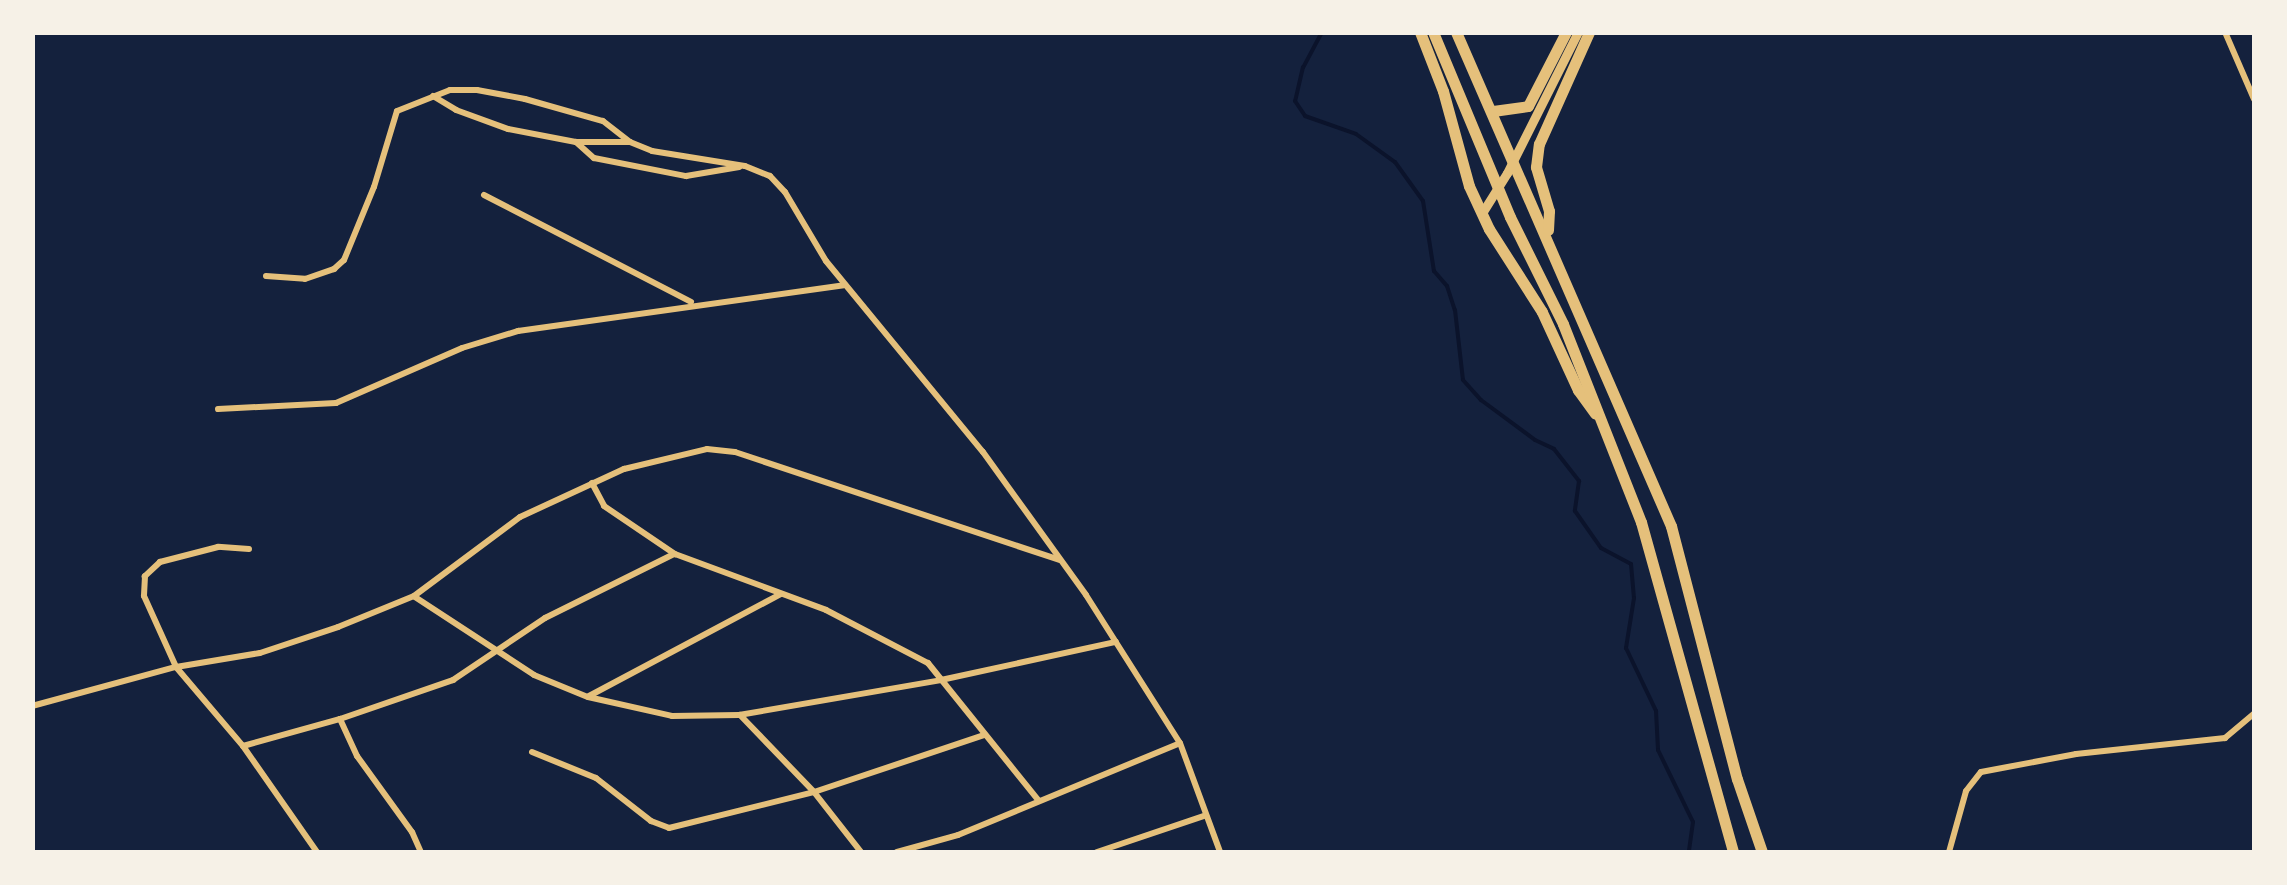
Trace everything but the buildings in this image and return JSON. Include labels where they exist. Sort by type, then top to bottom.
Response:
[{"type":"highway","points":[[1420,32],[1500,254],[1542,312],[1578,390],[1606,428]]},
{"type":"highway","points":[[1433,32],[1606,428],[1660,582],[1733,852]]},
{"type":"highway","points":[[1456,32],[1671,526],[1737,779],[1762,852]]},
{"type":"highway","points":[[1493,111],[1528,106],[1578,34]]},
{"type":"highway","points":[[1547,234],[1549,212],[1536,168],[1539,144],[1578,34]]},
{"type":"street","points":[[2225,32],[2254,100]]},
{"type":"street","points":[[1482,212],[1578,34]]},
{"type":"street","points":[[266,276],[305,279],[334,269],[344,260],[369,202],[398,110],[432,96],[477,90],[513,96],[603,121],[630,142]]},
{"type":"street","points":[[432,96],[480,121],[576,142],[630,142],[681,157],[744,166],[770,176],[785,192],[845,284],[994,467],[1116,642],[1180,743],[1220,852]]},
{"type":"street","points":[[576,142],[594,158],[686,176],[744,166]]},
{"type":"street","points":[[484,195],[692,303]]},
{"type":"street","points":[[218,409],[336,403],[490,339],[692,303],[845,284]]},
{"type":"street","points":[[32,706],[176,667],[260,653],[414,596],[504,526],[592,483],[656,460],[708,449],[735,452],[1060,561]]},
{"type":"street","points":[[592,483],[604,506],[675,554],[782,594],[876,635],[928,663],[1038,800]]},
{"type":"street","points":[[250,549],[190,552],[160,562],[146,576],[144,596],[176,667],[243,746],[318,852]]},
{"type":"street","points":[[243,746],[340,719],[452,680],[545,618],[675,554]]},
{"type":"street","points":[[588,697],[782,594]]},
{"type":"street","points":[[414,596],[497,653],[588,697],[672,716],[739,714],[942,680],[1116,642]]},
{"type":"street","points":[[739,714],[814,792],[862,852]]},
{"type":"street","points":[[1949,852],[1966,791],[1981,772],[2076,754],[2224,738],[2254,714]]},
{"type":"street","points":[[340,719],[357,756],[412,832],[421,852]]},
{"type":"street","points":[[532,752],[596,778],[651,821],[669,828],[814,792],[984,735]]},
{"type":"street","points":[[896,852],[958,835],[1180,743]]},
{"type":"street","points":[[1097,852],[1204,816]]},
{"type":"waterway","points":[[1322,32],[1303,67],[1295,101],[1305,116],[1356,134],[1395,162],[1423,201],[1434,271],[1447,286],[1455,310],[1463,380],[1481,400],[1535,440],[1554,449],[1579,481],[1575,511],[1601,548],[1631,564],[1634,598],[1626,648],[1656,711],[1658,750],[1693,822],[1689,852]]}]
